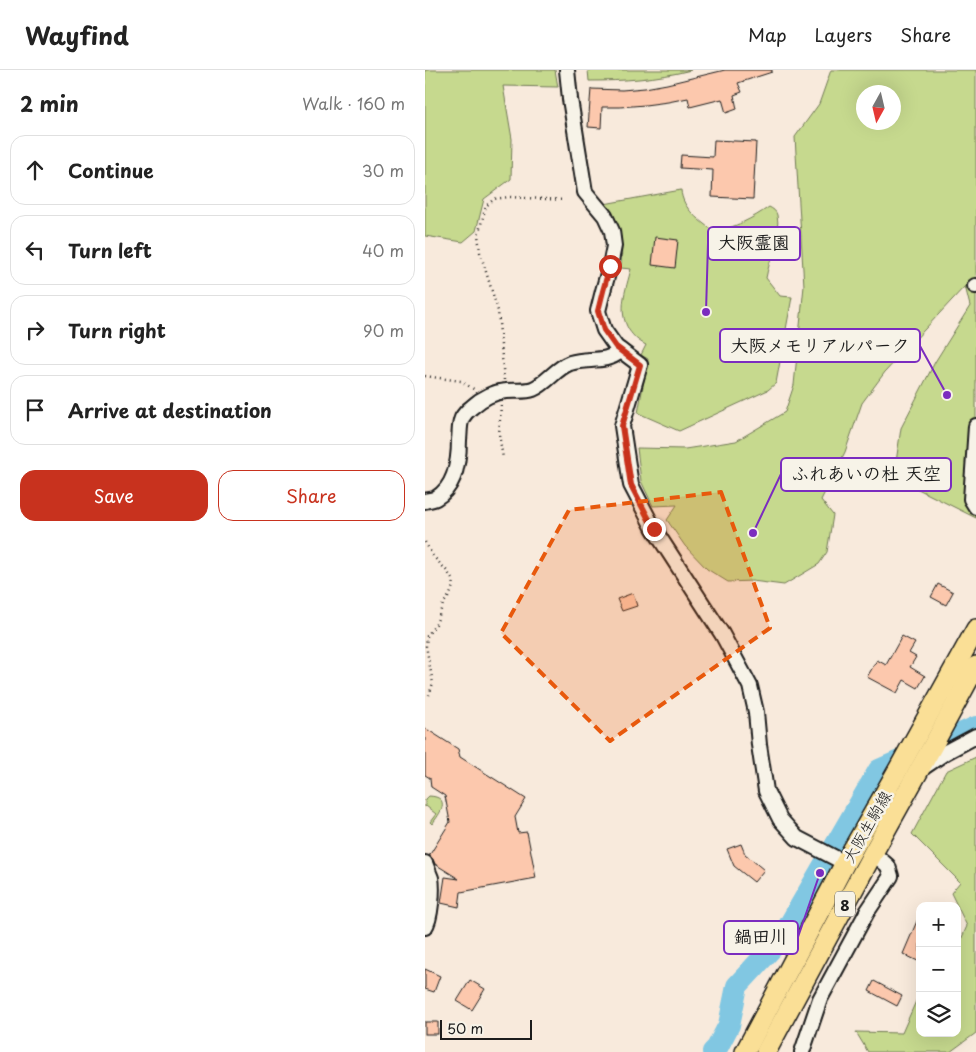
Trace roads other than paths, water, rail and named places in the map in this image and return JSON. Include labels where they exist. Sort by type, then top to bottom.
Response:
[{"type":"main road","name":"大阪生駒線","points":[[766,1052],[873,853],[918,759],[976,629]]},
{"type":"main road","name":"大阪生駒線","points":[[745,1052],[841,861],[899,768],[918,759],[937,738],[976,666]]},
{"type":"street","points":[[567,70],[585,192],[605,216],[613,238],[614,246],[610,266],[598,311],[604,330],[616,347],[640,365],[622,426],[631,485],[654,529],[722,634],[750,686],[756,712],[766,791],[780,819],[797,838],[841,861]]},
{"type":"street","points":[[425,501],[435,499],[451,483],[457,464],[459,429],[462,419],[466,412],[481,400],[489,395],[505,391],[532,389],[562,367],[573,362],[613,357],[621,351]]},
{"type":"street","points":[[976,426],[971,500],[976,507]]},
{"type":"street","points":[[918,759],[946,752],[976,736]]},
{"type":"street","points":[[802,1052],[820,999],[867,912],[891,876],[888,866],[873,853]]},
{"type":"street","points":[[425,863],[431,880],[431,909],[425,927]]},
{"type":"waterway","points":[[713,1052],[729,1025],[737,986],[783,936],[879,770],[976,727]]},
{"type":"place","name":"大阪霊園","points":[[706,312]]},
{"type":"place","name":"大阪メモリアルパーク","points":[[947,395]]},
{"type":"place","name":"ふれあいの杜 天空","points":[[753,533]]},
{"type":"place","name":"鍋田川","points":[[820,873]]}]
